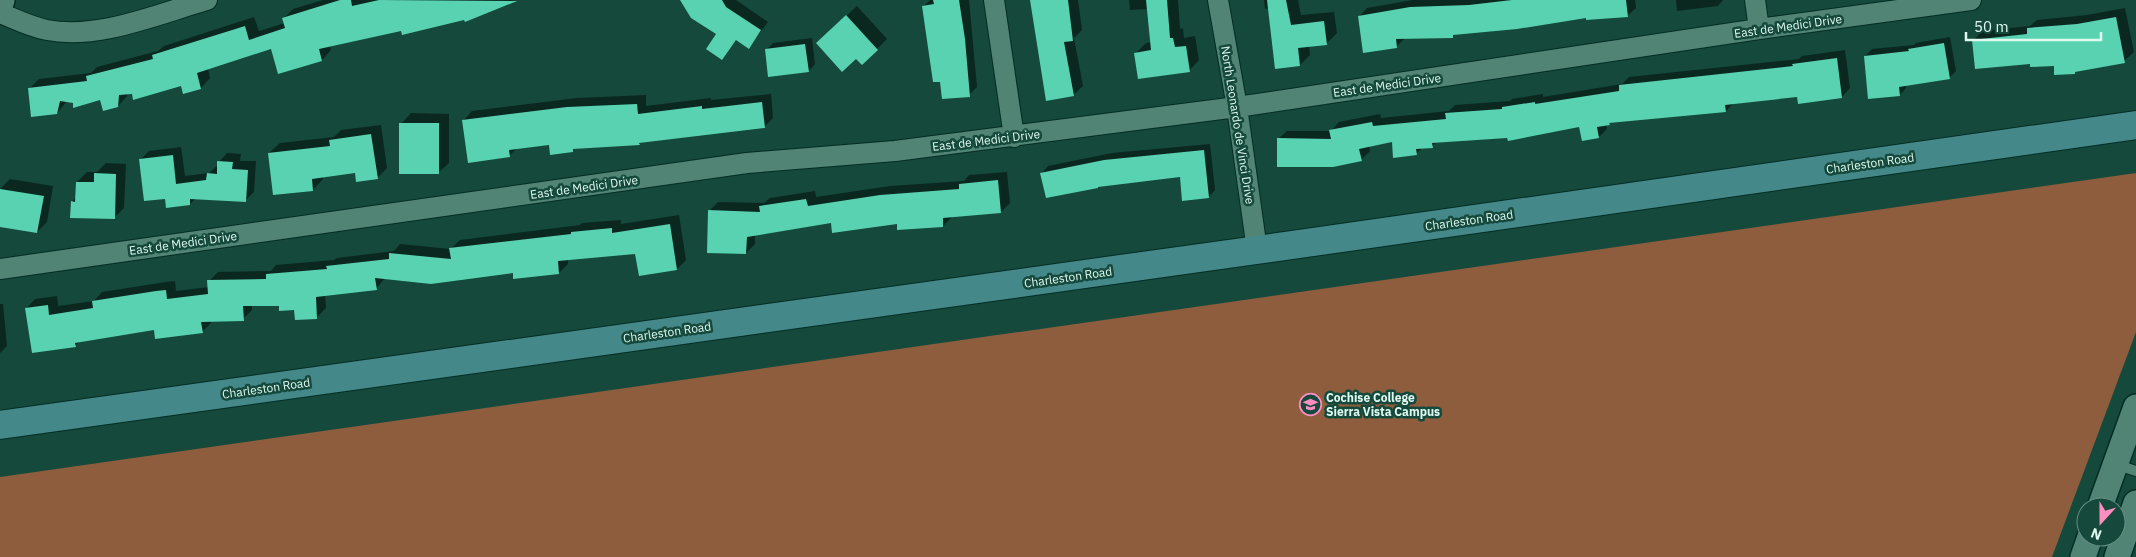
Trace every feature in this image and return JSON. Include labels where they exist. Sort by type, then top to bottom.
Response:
[{"type":"main road","name":"Charleston Road","points":[[0,425],[1257,250],[2136,125]]},
{"type":"street","points":[[0,6],[2,0]]},
{"type":"street","points":[[0,13],[46,30],[78,33],[114,27],[207,0]]},
{"type":"street","points":[[994,0],[1014,137]]},
{"type":"street","name":"North Leonardo de Vinci Drive","points":[[1218,0],[1237,107],[1257,250]]},
{"type":"street","points":[[1755,0],[1759,29]]},
{"type":"street","name":"East de Medici Drive","points":[[0,269],[748,163],[895,151],[1237,107],[1759,29],[1971,0]]},
{"type":"street","points":[[2106,497],[2125,467],[2136,407]]},
{"type":"street","points":[[2117,557],[2136,503]]},
{"type":"shaded area","name":"Cochise College Sierra Vista Campus","points":[[2136,173],[2136,332],[2052,557],[0,557],[0,477]]},
{"type":"building","points":[[340,0],[351,0],[352,6],[379,0],[517,1],[465,22],[464,20],[402,35],[401,31],[319,49],[322,61],[278,74],[271,49],[197,73],[201,89],[183,94],[181,86],[133,100],[132,94],[119,95],[118,107],[103,111],[100,100],[73,108],[73,103],[60,101],[57,114],[31,117],[28,88],[87,81],[86,76],[153,59],[152,55],[245,26],[249,40],[285,28],[282,18]]},
{"type":"building","points":[[680,0],[722,0],[726,7],[761,30],[749,49],[736,40],[722,60],[706,49],[716,34],[691,18]]},
{"type":"building","points":[[933,0],[959,0],[965,39],[970,97],[942,99],[940,82],[933,82],[922,6],[934,4]]},
{"type":"building","points":[[1030,0],[1068,0],[1073,41],[1064,42],[1074,96],[1046,101]]},
{"type":"building","points":[[1146,0],[1167,0],[1170,38],[1173,38],[1175,47],[1186,46],[1190,72],[1138,79],[1134,53],[1151,50]]},
{"type":"building","points":[[1267,0],[1286,0],[1291,25],[1324,21],[1327,45],[1298,48],[1300,66],[1275,69]]},
{"type":"building","points":[[1512,0],[1626,0],[1628,17],[1586,20],[1586,18],[1517,29],[1453,35],[1453,38],[1396,39],[1397,48],[1363,53],[1358,16],[1410,7],[1469,5]]},
{"type":"building","points":[[846,15],[878,50],[862,65],[856,59],[842,72],[816,43]]},
{"type":"building","points":[[2116,17],[2125,63],[2075,72],[2075,74],[2054,75],[2054,66],[2030,67],[2030,64],[1975,69],[1972,40],[2027,34],[2027,28],[2077,24]]},
{"type":"building","points":[[1944,43],[1950,79],[1899,87],[1900,96],[1868,99],[1864,56],[1909,51],[1908,49]]},
{"type":"building","points":[[805,44],[809,72],[768,77],[765,49]]},
{"type":"building","points":[[1837,58],[1842,98],[1798,104],[1797,97],[1725,105],[1726,112],[1609,123],[1610,125],[1597,127],[1599,138],[1582,141],[1579,127],[1508,141],[1507,138],[1432,143],[1433,148],[1416,149],[1417,155],[1393,158],[1392,142],[1359,149],[1362,161],[1333,167],[1277,167],[1277,138],[1331,139],[1329,130],[1372,122],[1373,126],[1446,119],[1445,113],[1502,109],[1502,107],[1619,91],[1619,85],[1793,66],[1792,64]]},
{"type":"building","points":[[762,102],[765,128],[639,143],[640,145],[573,149],[573,152],[550,155],[549,145],[509,150],[510,157],[468,163],[462,120],[567,107],[637,104],[638,114],[702,106],[702,109]]},
{"type":"building","points":[[399,123],[439,123],[439,174],[399,174]]},
{"type":"building","points":[[371,134],[378,179],[356,182],[355,173],[312,179],[313,191],[273,195],[268,153],[330,146],[329,140]]},
{"type":"building","points":[[1204,150],[1209,198],[1182,201],[1180,177],[1098,187],[1046,198],[1040,173],[1104,160]]},
{"type":"building","points":[[173,155],[176,184],[206,180],[207,173],[217,174],[217,161],[233,162],[232,169],[248,170],[246,202],[190,199],[190,205],[166,208],[165,199],[144,201],[139,159]]},
{"type":"building","points":[[94,173],[116,174],[115,219],[70,218],[71,201],[75,202],[76,182],[94,182]]},
{"type":"building","points":[[998,180],[1001,213],[943,218],[943,227],[897,230],[897,224],[832,233],[831,223],[747,237],[746,254],[707,253],[708,210],[760,212],[759,206],[806,199],[808,206],[880,195],[959,189],[959,184]]},
{"type":"building","points":[[0,189],[44,196],[37,233],[0,227]]},
{"type":"building","points":[[670,224],[677,270],[639,276],[635,254],[558,261],[559,274],[513,279],[513,273],[431,284],[375,278],[377,290],[316,297],[317,319],[295,320],[294,310],[279,311],[279,306],[243,306],[244,321],[201,322],[203,333],[155,339],[154,330],[75,343],[76,347],[32,353],[25,308],[48,305],[49,315],[93,308],[92,301],[156,291],[166,290],[167,299],[208,294],[207,280],[266,279],[266,274],[327,269],[326,266],[389,259],[389,253],[451,259],[449,248],[571,234],[571,232],[612,228],[612,233]]},
{"type":"place","name":"Cochise College Sierra Vista Campus","points":[[1310,404]]}]
